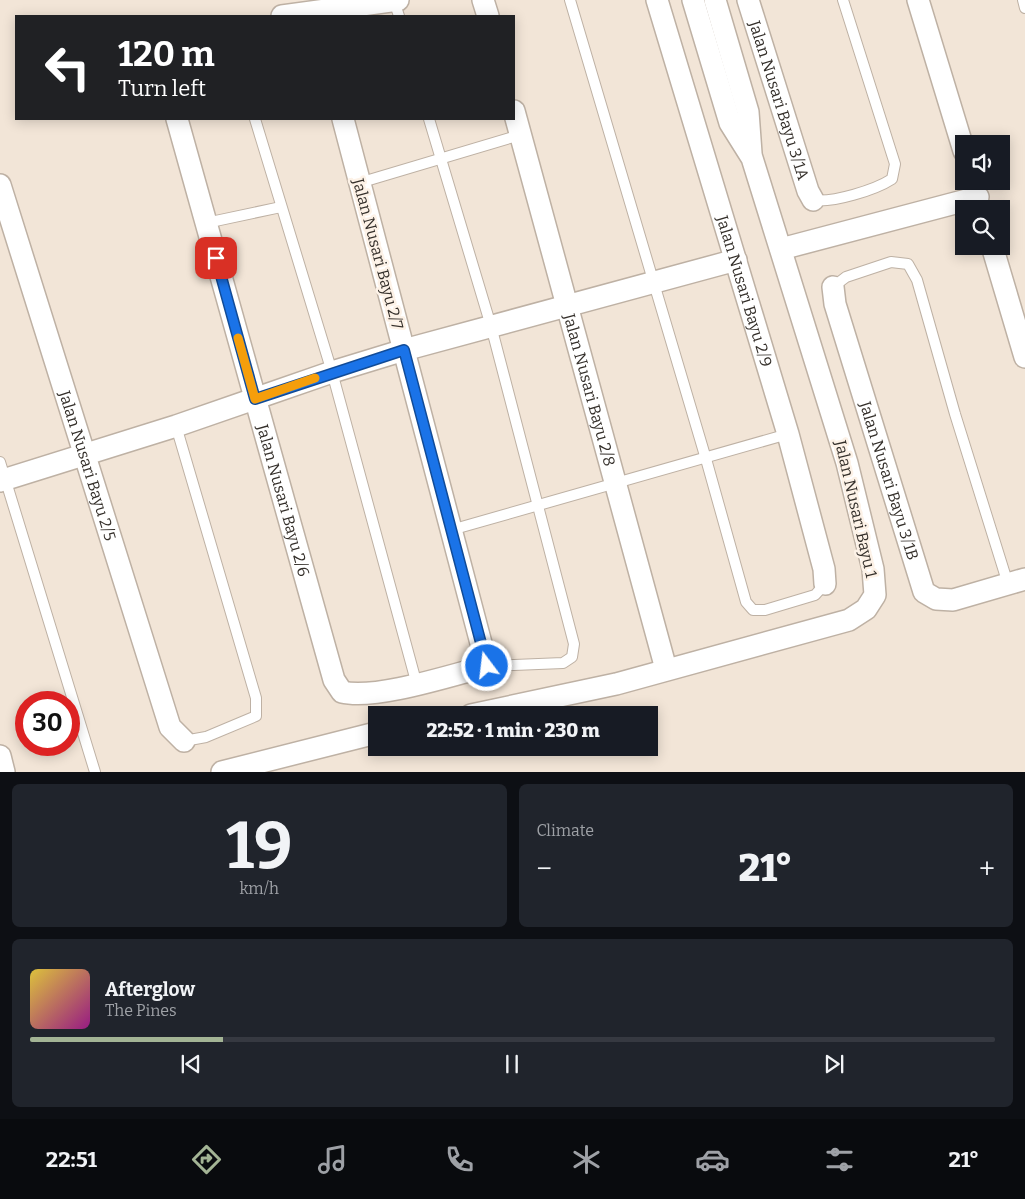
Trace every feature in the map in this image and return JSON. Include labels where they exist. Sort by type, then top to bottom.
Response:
[{"type":"street","points":[[300,15],[317,14],[398,0]]},
{"type":"street","points":[[483,0],[488,15]]},
{"type":"street","name":"Jalan Nusari Bayu 2/9","points":[[657,0],[788,434],[824,569],[825,584]]},
{"type":"street","name":"Jalan Nusari Bayu 1","points":[[693,0],[730,122],[752,158]]},
{"type":"street","name":"Jalan Nusari Bayu 1","points":[[513,706],[616,684],[666,669],[768,644],[849,620],[866,609],[875,595],[873,569],[847,464],[752,158],[748,112],[715,0]]},
{"type":"street","name":"Jalan Nusari Bayu 3/1A","points":[[748,0],[805,182],[813,200]]},
{"type":"street","points":[[918,0],[959,135]]},
{"type":"street","name":"Jalan Nusari Bayu 2/8","points":[[515,115],[666,669]]},
{"type":"street","name":"Jalan Nusari Bayu 2/6","points":[[177,120],[334,680],[342,692],[354,695],[416,684]]},
{"type":"street","name":"Jalan Nusari Bayu 2/7","points":[[343,120],[487,666]]},
{"type":"street","name":"Jalan Nusari Bayu 2/5","points":[[0,185],[6,224],[84,455],[170,727],[184,741]]},
{"type":"street","points":[[781,249],[977,196]]},
{"type":"street","points":[[995,255],[1025,357]]},
{"type":"street","points":[[2,474],[84,455],[176,426],[332,372],[404,350],[736,260]]},
{"type":"street","name":"Jalan Nusari Bayu 3/1B","points":[[832,287],[835,304],[924,592],[936,599],[953,600],[1016,581]]},
{"type":"street","points":[[416,684],[487,666]]},
{"type":"street","points":[[222,772],[368,735]]},
{"type":"street","points":[[0,756],[4,772]]},
{"type":"lane","points":[[570,0],[706,459],[746,602],[753,610],[765,610],[815,595],[825,584]]},
{"type":"lane","points":[[813,200],[824,202],[882,185],[892,179],[894,164],[843,0]]},
{"type":"lane","points":[[1023,0],[1025,8]]},
{"type":"lane","points":[[394,1],[399,15]]},
{"type":"lane","points":[[255,120],[332,372],[416,684]]},
{"type":"lane","points":[[429,120],[491,326],[574,644],[572,657],[563,663],[487,666]]},
{"type":"lane","points":[[360,183],[442,160],[520,135]]},
{"type":"lane","points":[[206,223],[281,207]]},
{"type":"lane","points":[[832,287],[846,277],[891,262],[908,264],[917,280],[955,414],[1016,581]]},
{"type":"lane","points":[[176,426],[256,698],[256,716],[206,737],[184,741]]},
{"type":"lane","points":[[451,530],[538,504],[706,459],[788,434]]},
{"type":"lane","points":[[2,474],[95,772]]},
{"type":"slow traffic","points":[[238,338],[255,399],[315,378]]},
{"type":"route","points":[[216,258],[255,399],[332,372],[404,350],[487,666]]}]
